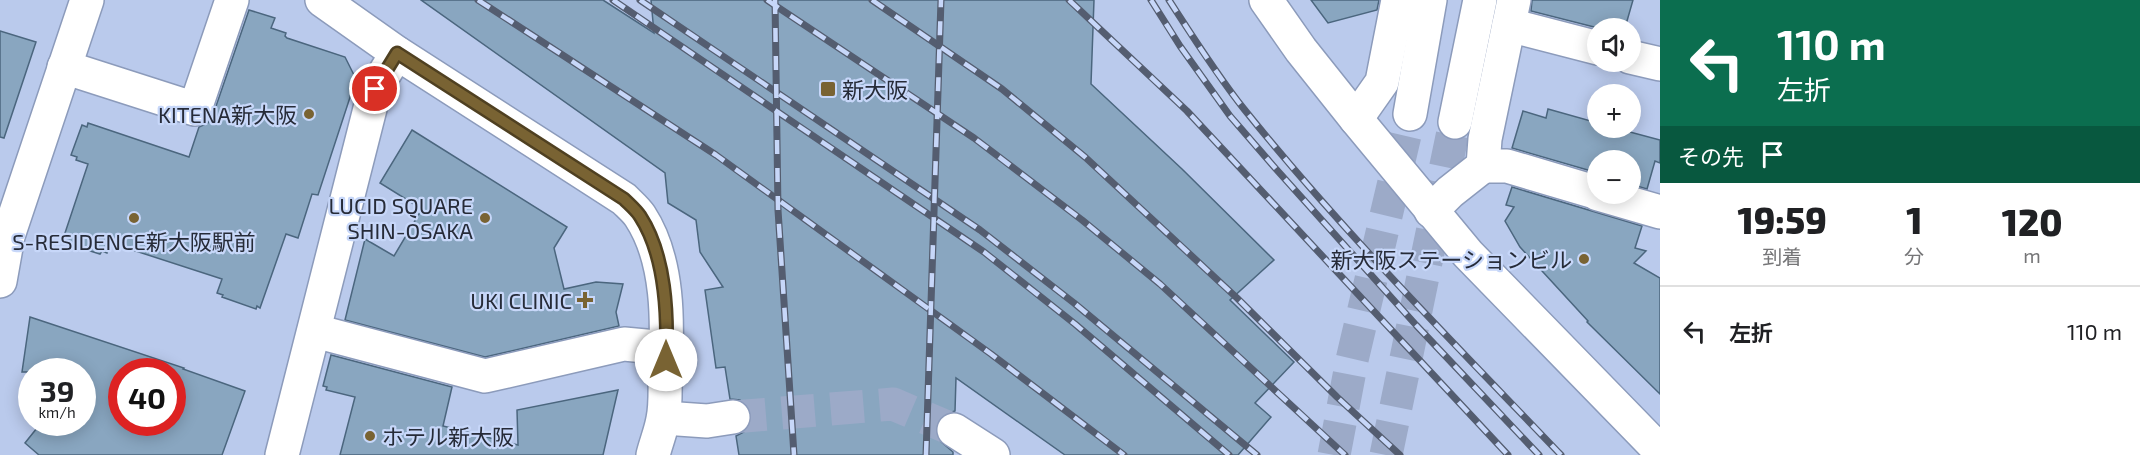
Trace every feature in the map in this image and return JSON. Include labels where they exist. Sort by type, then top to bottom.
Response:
[{"type":"street","points":[[0,281],[8,236],[87,0]]},
{"type":"street","points":[[64,66],[195,109],[232,0]]},
{"type":"street","points":[[322,0],[397,53],[624,199],[639,214],[649,231],[663,283],[667,348],[664,418],[653,455]]},
{"type":"street","points":[[1266,0],[1301,50],[1431,211],[1477,263],[1660,451]]},
{"type":"street","points":[[1356,119],[1382,82],[1398,0]]},
{"type":"street","points":[[1410,114],[1430,0]]},
{"type":"street","points":[[1455,122],[1480,0]]},
{"type":"street","points":[[1483,166],[1485,139],[1512,12],[1587,43]]},
{"type":"street","points":[[282,455],[375,89],[397,53]]},
{"type":"street","points":[[1641,60],[1660,64]]},
{"type":"street","points":[[1431,211],[1450,192],[1483,166],[1507,166],[1587,190]]},
{"type":"street","points":[[1634,204],[1660,212]]},
{"type":"street","points":[[315,331],[485,376],[624,344],[667,348]]},
{"type":"street","points":[[664,418],[707,420],[733,417]]},
{"type":"street","points":[[954,430],[993,455]]},
{"type":"building","points":[[421,0],[603,0],[654,33],[651,0],[1094,0],[1091,84],[1182,169],[1274,260],[1230,300],[1294,362],[1255,403],[1271,417],[1238,455],[1065,455],[956,378],[955,411],[939,419],[935,429],[938,439],[953,452],[953,455],[739,455],[736,436],[744,432],[750,424],[751,414],[748,406],[740,400],[730,399],[725,367],[716,368],[705,290],[723,287],[700,252],[696,220],[668,203],[665,173]]},
{"type":"building","points":[[1311,0],[1379,0],[1377,10],[1328,23]]},
{"type":"building","points":[[1532,0],[1633,0],[1628,18],[1587,18],[1587,25],[1531,11]]},
{"type":"building","points":[[249,10],[275,18],[271,28],[286,33],[287,38],[345,57],[356,79],[318,195],[312,194],[298,238],[286,234],[260,308],[257,306],[256,309],[222,297],[223,295],[217,293],[222,279],[111,243],[107,253],[102,251],[100,254],[62,242],[88,164],[76,160],[77,157],[71,155],[82,125],[87,127],[88,123],[189,157],[199,127],[208,123],[213,115]]},
{"type":"building","points":[[0,31],[36,42],[4,138],[0,137]]},
{"type":"building","points":[[1548,109],[1587,120],[1587,138],[1641,138],[1641,135],[1660,140],[1660,163],[1655,161],[1647,189],[1641,187],[1641,150],[1587,150],[1587,170],[1512,148],[1523,111],[1546,118]]},
{"type":"building","points":[[412,130],[567,227],[554,248],[564,289],[596,282],[623,284],[616,312],[619,326],[485,357],[345,320],[365,239],[394,256],[422,209],[380,183]]},
{"type":"building","points":[[1512,187],[1642,226],[1635,248],[1646,251],[1634,263],[1660,278],[1660,394],[1587,322],[1520,247],[1505,221],[1514,207],[1506,205]]},
{"type":"building","points":[[30,317],[154,358],[108,358],[108,436],[186,436],[186,370],[245,391],[222,455],[39,455],[25,443],[31,436],[96,436],[96,358],[24,358]]},
{"type":"building","points":[[331,355],[452,387],[443,426],[518,445],[517,410],[618,390],[603,455],[340,455],[355,397],[326,390],[327,387],[323,386]]},
{"type":"tunnel","points":[[1334,455],[1352,360],[1410,114]]},
{"type":"tunnel","points":[[1386,455],[1455,122]]},
{"type":"tunnel","points":[[733,417],[893,404],[954,430]]},
{"type":"railway","points":[[478,0],[716,155],[991,354],[1124,455]]},
{"type":"railway","points":[[613,0],[984,252],[1075,324],[1229,455]]},
{"type":"railway","points":[[640,0],[980,230],[1074,303],[1257,455]]},
{"type":"railway","points":[[767,0],[974,138],[1082,220],[1160,284],[1345,455]]},
{"type":"railway","points":[[775,0],[778,210],[794,455]]},
{"type":"railway","points":[[872,0],[1002,89],[1085,157],[1237,298],[1337,397],[1400,455]]},
{"type":"railway","points":[[926,455],[941,0]]},
{"type":"railway","points":[[1069,0],[1187,111],[1508,455]]},
{"type":"railway","points":[[1151,0],[1180,46],[1230,116],[1416,325],[1539,455]]},
{"type":"railway","points":[[1169,0],[1224,83],[1281,154],[1399,285],[1561,455]]},
{"type":"place","name":"新大阪","points":[[828,89]]},
{"type":"place","name":"KITENA新大阪","points":[[309,114]]},
{"type":"place","name":"S-RESIDENCE新大阪駅前","points":[[134,218]]},
{"type":"place","name":"LUCID SQUARE SHIN-OSAKA","points":[[485,218]]},
{"type":"place","name":"新大阪ステーションビル","points":[[1584,259]]},
{"type":"place","name":"UKI CLINIC","points":[[585,300]]},
{"type":"place","name":"ホテル新大阪","points":[[370,436]]},
{"type":"route","points":[[375,89],[397,53],[624,199],[639,214],[649,231],[657,256],[663,283],[666,360]]}]
